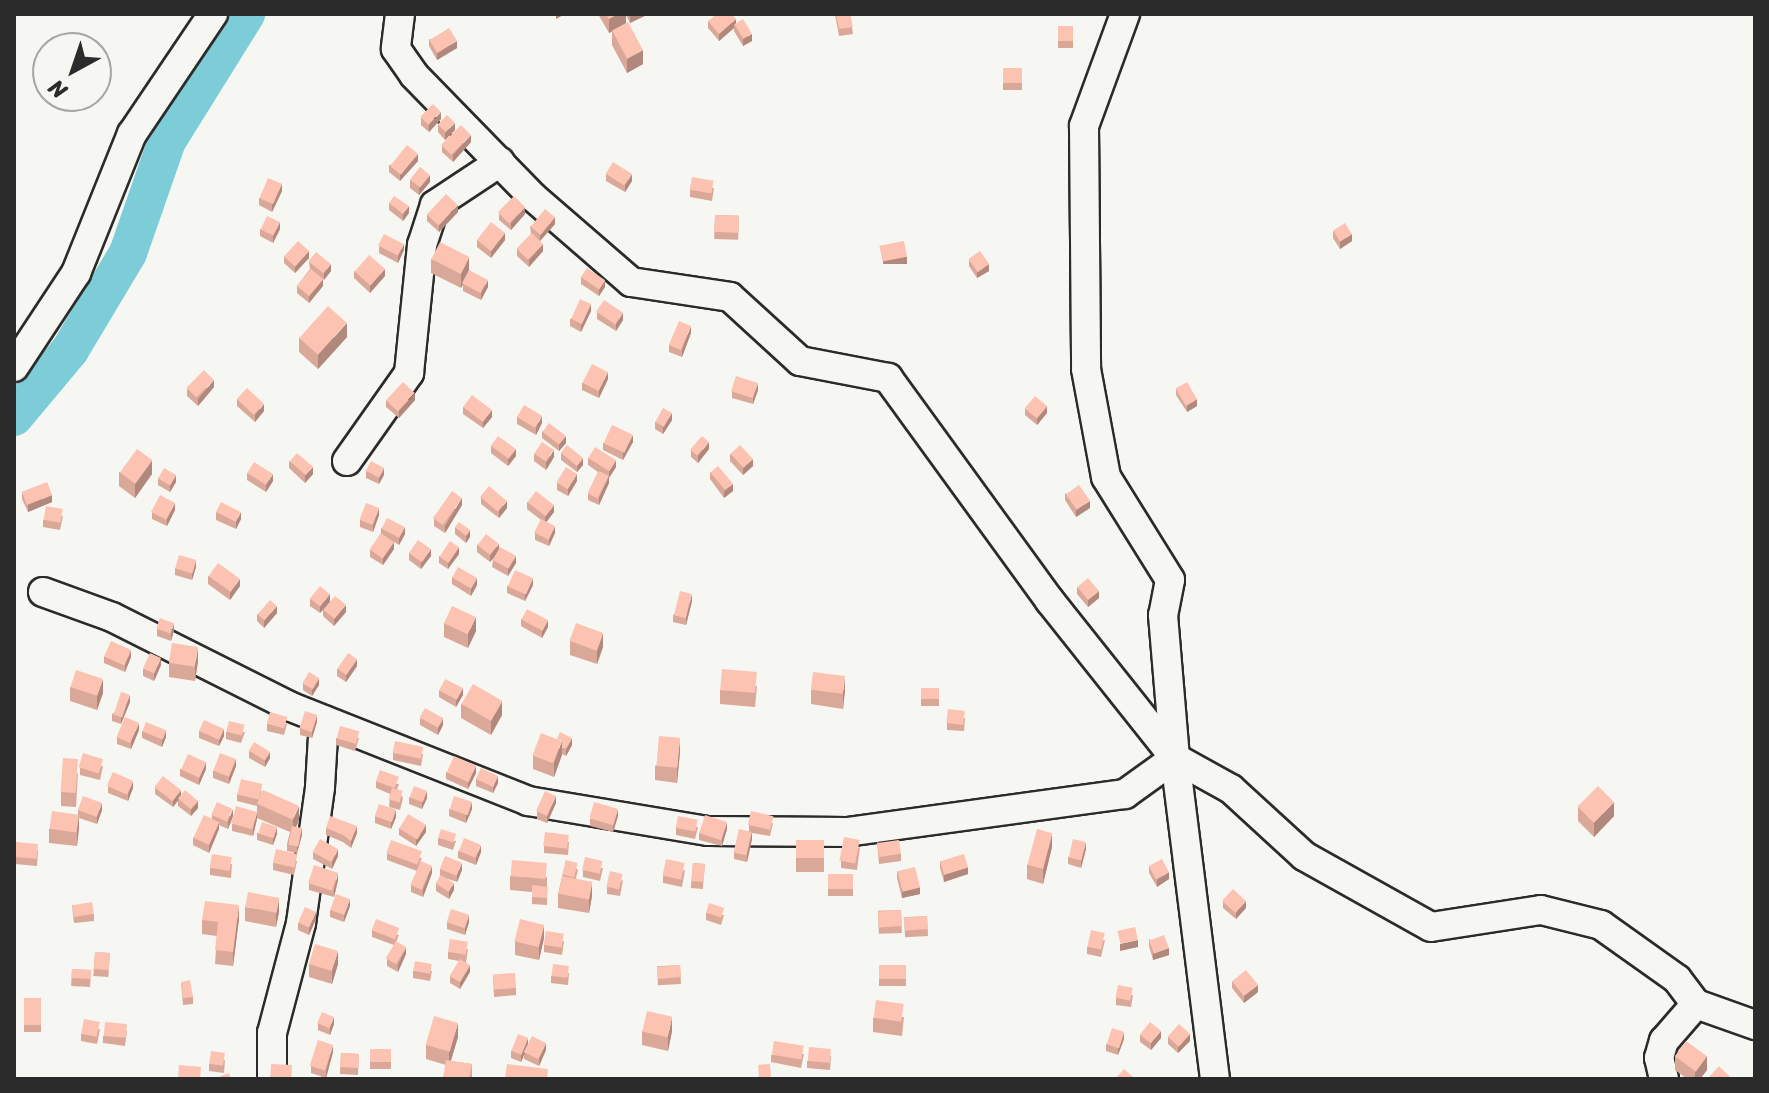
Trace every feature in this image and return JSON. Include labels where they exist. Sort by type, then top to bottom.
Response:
[{"type":"street","points":[[14,367],[76,273],[132,134],[213,14]]},
{"type":"street","points":[[400,14],[396,49],[414,75],[533,197],[631,282],[730,297],[800,361],[888,378],[1050,601],[1175,758],[1231,789],[1304,856],[1431,927],[1541,910],[1601,925],[1677,979],[1696,1004],[1755,1025]]},
{"type":"street","points":[[1125,14],[1084,126],[1086,369],[1106,477],[1170,580],[1163,615],[1175,758],[1215,1079]]},
{"type":"street","points":[[347,461],[409,373],[422,245],[435,205],[500,162]]},
{"type":"street","points":[[43,592],[112,617],[291,707],[528,801],[708,831],[847,832],[1125,794],[1175,758]]},
{"type":"street","points":[[272,1079],[272,1033],[301,923],[320,787],[324,720]]},
{"type":"street","points":[[1664,1079],[1659,1058],[1664,1041],[1696,1004]]},
{"type":"building","points":[[717,14],[732,14],[736,19],[719,34],[708,21]]},
{"type":"building","points":[[836,14],[850,14],[853,27],[839,29]]},
{"type":"building","points":[[743,19],[752,34],[743,39],[734,24]]},
{"type":"building","points":[[628,22],[643,50],[627,59],[612,30]]},
{"type":"building","points":[[1058,26],[1073,26],[1073,41],[1058,41]]},
{"type":"building","points":[[449,28],[457,41],[437,53],[429,40]]},
{"type":"building","points":[[1003,68],[1022,68],[1022,83],[1003,83]]},
{"type":"building","points":[[433,104],[441,112],[428,125],[420,117]]},
{"type":"building","points":[[447,115],[455,123],[446,132],[438,124]]},
{"type":"building","points":[[461,125],[471,135],[451,155],[441,145]]},
{"type":"building","points":[[407,145],[418,154],[401,175],[390,166]]},
{"type":"building","points":[[613,162],[632,174],[624,186],[606,174]]},
{"type":"building","points":[[420,167],[430,175],[420,188],[410,179]]},
{"type":"building","points":[[692,177],[714,181],[711,194],[690,190]]},
{"type":"building","points":[[268,178],[282,184],[273,204],[259,198]]},
{"type":"building","points":[[446,194],[458,205],[439,225],[427,214]]},
{"type":"building","points":[[394,196],[409,206],[403,214],[389,203]]},
{"type":"building","points":[[514,196],[525,207],[509,224],[498,212]]},
{"type":"building","points":[[545,209],[555,217],[541,235],[531,227]]},
{"type":"building","points":[[715,215],[739,216],[738,233],[714,232]]},
{"type":"building","points":[[267,216],[280,222],[273,236],[261,230]]},
{"type":"building","points":[[491,222],[505,233],[491,251],[477,240]]},
{"type":"building","points":[[1345,223],[1352,234],[1340,241],[1333,230]]},
{"type":"building","points":[[532,233],[543,244],[528,260],[516,249]]},
{"type":"building","points":[[384,234],[404,244],[398,256],[378,246]]},
{"type":"building","points":[[298,241],[309,251],[295,267],[284,257]]},
{"type":"building","points":[[904,241],[907,257],[883,261],[879,246]]},
{"type":"building","points":[[440,242],[469,257],[461,274],[431,259]]},
{"type":"building","points":[[980,251],[989,264],[978,272],[969,259]]},
{"type":"building","points":[[316,252],[331,264],[323,273],[308,261]]},
{"type":"building","points":[[369,255],[385,269],[370,285],[355,272]]},
{"type":"building","points":[[587,268],[605,280],[599,289],[581,277]]},
{"type":"building","points":[[311,269],[323,279],[309,296],[297,286]]},
{"type":"building","points":[[469,270],[488,280],[480,293],[462,283]]},
{"type":"building","points":[[580,299],[591,304],[582,324],[571,319]]},
{"type":"building","points":[[604,300],[623,313],[615,324],[596,312]]},
{"type":"building","points":[[328,306],[347,323],[318,355],[299,338]]},
{"type":"building","points":[[679,321],[691,326],[681,350],[669,345]]},
{"type":"building","points":[[592,364],[608,372],[599,391],[582,383]]},
{"type":"building","points":[[204,370],[214,380],[196,398],[186,388]]},
{"type":"building","points":[[736,376],[758,383],[753,398],[731,391]]},
{"type":"building","points":[[403,382],[415,393],[398,411],[386,400]]},
{"type":"building","points":[[1187,382],[1197,399],[1186,406],[1176,388]]},
{"type":"building","points":[[247,388],[264,404],[254,415],[237,399]]},
{"type":"building","points":[[472,395],[492,410],[483,422],[463,407]]},
{"type":"building","points":[[1035,396],[1047,406],[1037,419],[1025,408]]},
{"type":"building","points":[[524,405],[542,416],[535,428],[517,417]]},
{"type":"building","points":[[663,408],[672,413],[664,427],[655,422]]},
{"type":"building","points":[[549,423],[566,436],[559,444],[542,432]]},
{"type":"building","points":[[612,425],[633,435],[624,453],[604,443]]},
{"type":"building","points":[[498,436],[516,449],[509,459],[491,446]]},
{"type":"building","points":[[702,436],[709,442],[697,455],[690,450]]},
{"type":"building","points":[[542,442],[554,450],[546,461],[534,454]]},
{"type":"building","points":[[567,445],[583,458],[577,466],[561,453]]},
{"type":"building","points":[[740,445],[753,459],[743,468],[730,454]]},
{"type":"building","points":[[595,447],[616,460],[609,471],[588,458]]},
{"type":"building","points":[[137,449],[152,460],[135,484],[120,472]]},
{"type":"building","points":[[297,453],[313,467],[306,475],[290,461]]},
{"type":"building","points":[[371,461],[384,468],[379,478],[366,471]]},
{"type":"building","points":[[254,462],[273,474],[266,485],[247,473]]},
{"type":"building","points":[[718,466],[733,484],[725,490],[710,472]]},
{"type":"building","points":[[566,467],[577,474],[567,489],[556,482]]},
{"type":"building","points":[[164,468],[176,475],[170,485],[158,478]]},
{"type":"building","points":[[599,471],[609,476],[597,498],[588,493]]},
{"type":"building","points":[[47,482],[52,495],[27,505],[22,492]]},
{"type":"building","points":[[1079,485],[1090,501],[1077,510],[1066,494]]},
{"type":"building","points":[[489,486],[507,501],[498,512],[480,497]]},
{"type":"building","points":[[452,491],[462,498],[443,525],[433,518]]},
{"type":"building","points":[[536,491],[554,505],[546,516],[527,502]]},
{"type":"building","points":[[160,495],[175,503],[166,520],[151,512]]},
{"type":"building","points":[[221,502],[241,512],[236,522],[216,512]]},
{"type":"building","points":[[366,503],[379,508],[373,525],[360,520]]},
{"type":"building","points":[[46,506],[63,509],[60,523],[44,520]]},
{"type":"building","points":[[387,518],[405,527],[399,538],[382,529]]},
{"type":"building","points":[[541,519],[555,526],[548,540],[534,532]]},
{"type":"building","points":[[459,522],[470,530],[466,536],[455,527]]},
{"type":"building","points":[[381,533],[394,542],[383,559],[370,549]]},
{"type":"building","points":[[486,534],[499,544],[490,555],[477,545]]},
{"type":"building","points":[[418,540],[431,549],[422,562],[409,553]]},
{"type":"building","points":[[450,541],[459,547],[448,563],[439,557]]},
{"type":"building","points":[[500,547],[516,556],[508,569],[493,560]]},
{"type":"building","points":[[179,555],[196,560],[192,573],[175,568]]},
{"type":"building","points":[[218,563],[240,579],[230,592],[209,576]]},
{"type":"building","points":[[458,567],[477,578],[471,588],[452,577]]},
{"type":"building","points":[[515,570],[533,578],[526,595],[508,586]]},
{"type":"building","points":[[1088,578],[1099,591],[1088,600],[1077,587]]},
{"type":"building","points":[[320,586],[330,594],[320,607],[310,598]]},
{"type":"building","points":[[680,591],[692,594],[686,618],[674,615]]},
{"type":"building","points":[[335,596],[346,605],[335,619],[324,610]]},
{"type":"building","points":[[270,600],[277,606],[264,620],[258,614]]},
{"type":"building","points":[[452,606],[476,617],[468,634],[444,623]]},
{"type":"building","points":[[527,609],[548,620],[543,631],[521,620]]},
{"type":"building","points":[[160,618],[174,623],[170,633],[156,628]]},
{"type":"building","points":[[576,623],[603,633],[597,651],[570,641]]},
{"type":"building","points":[[111,641],[131,650],[124,665],[104,657]]},
{"type":"building","points":[[172,643],[198,647],[195,667],[169,663]]},
{"type":"building","points":[[150,653],[161,658],[154,673],[143,669]]},
{"type":"building","points":[[348,653],[357,659],[346,675],[337,669]]},
{"type":"building","points":[[722,669],[757,672],[755,693],[720,690]]},
{"type":"building","points":[[76,670],[103,679],[97,696],[70,687]]},
{"type":"building","points":[[309,672],[319,678],[313,689],[302,683]]},
{"type":"building","points":[[813,672],[845,676],[843,694],[811,690]]},
{"type":"building","points":[[445,679],[463,688],[457,700],[439,691]]},
{"type":"building","points":[[473,684],[502,701],[491,721],[462,704]]},
{"type":"building","points":[[921,688],[939,688],[939,699],[921,699]]},
{"type":"building","points":[[121,692],[130,695],[122,718],[114,715]]},
{"type":"building","points":[[425,708],[443,718],[438,728],[420,718]]},
{"type":"building","points":[[948,709],[965,711],[963,725],[946,723]]},
{"type":"building","points":[[305,711],[317,715],[312,732],[299,728]]},
{"type":"building","points":[[270,712],[287,717],[284,728],[267,724]]},
{"type":"building","points":[[125,717],[139,723],[130,743],[116,737]]},
{"type":"building","points":[[204,720],[224,729],[219,740],[199,731]]},
{"type":"building","points":[[229,721],[245,725],[242,736],[226,732]]},
{"type":"building","points":[[146,722],[166,730],[163,740],[142,731]]},
{"type":"building","points":[[340,726],[359,731],[356,744],[337,739]]},
{"type":"building","points":[[560,732],[572,738],[566,749],[557,739]]},
{"type":"building","points":[[541,733],[562,741],[553,763],[532,755]]},
{"type":"building","points":[[659,736],[680,738],[677,768],[656,766]]},
{"type":"building","points":[[395,741],[423,747],[421,759],[393,753]]},
{"type":"building","points":[[254,742],[270,752],[265,761],[249,750]]},
{"type":"building","points":[[83,753],[103,759],[99,773],[79,767]]},
{"type":"building","points":[[220,753],[236,759],[229,777],[213,771]]},
{"type":"building","points":[[188,754],[206,762],[199,778],[181,770]]},
{"type":"building","points":[[454,756],[476,766],[469,782],[447,772]]},
{"type":"building","points":[[63,758],[78,759],[76,793],[61,792]]},
{"type":"building","points":[[481,768],[498,776],[493,787],[476,779]]},
{"type":"building","points":[[380,770],[399,777],[395,788],[376,781]]},
{"type":"building","points":[[113,772],[133,781],[127,795],[107,786]]},
{"type":"building","points":[[163,776],[181,790],[173,801],[154,787]]},
{"type":"building","points":[[241,779],[262,784],[259,800],[237,795]]},
{"type":"building","points":[[414,786],[427,791],[423,802],[410,797]]},
{"type":"building","points":[[1598,786],[1614,802],[1594,823],[1577,807]]},
{"type":"building","points":[[392,788],[403,791],[400,802],[389,800]]},
{"type":"building","points":[[185,790],[198,801],[191,809],[178,798]]},
{"type":"building","points":[[263,790],[299,806],[293,820],[257,804]]},
{"type":"building","points":[[545,791],[556,796],[547,816],[536,811]]},
{"type":"building","points":[[83,796],[102,803],[97,817],[78,810]]},
{"type":"building","points":[[454,796],[472,802],[468,815],[450,809]]},
{"type":"building","points":[[217,802],[233,809],[227,822],[211,815]]},
{"type":"building","points":[[594,802],[618,809],[613,825],[589,818]]},
{"type":"building","points":[[379,804],[396,810],[392,822],[375,816]]},
{"type":"building","points":[[236,806],[257,812],[252,829],[231,823]]},
{"type":"building","points":[[52,811],[79,815],[76,833],[49,829]]},
{"type":"building","points":[[751,811],[773,816],[770,830],[748,825]]},
{"type":"building","points":[[408,814],[426,825],[417,839],[399,829]]},
{"type":"building","points":[[204,815],[219,822],[209,845],[193,838]]},
{"type":"building","points":[[705,815],[727,822],[721,840],[699,833]]},
{"type":"building","points":[[330,816],[357,826],[351,841],[326,828]]},
{"type":"building","points":[[678,816],[698,820],[695,832],[676,828]]},
{"type":"building","points":[[262,822],[277,827],[274,838],[258,833]]},
{"type":"building","points":[[292,826],[302,828],[298,847],[288,845]]},
{"type":"building","points":[[441,829],[456,834],[453,843],[438,838]]},
{"type":"building","points":[[739,829],[752,832],[746,855],[734,852]]},
{"type":"building","points":[[1037,829],[1052,833],[1043,869],[1027,865]]},
{"type":"building","points":[[545,832],[569,835],[567,849],[543,846]]},
{"type":"building","points":[[844,837],[860,840],[855,864],[839,861]]},
{"type":"building","points":[[464,838],[481,845],[475,858],[459,851]]},
{"type":"building","points":[[320,839],[338,849],[331,862],[313,852]]},
{"type":"building","points":[[1073,839],[1086,842],[1081,860],[1069,858]]},
{"type":"building","points":[[391,840],[422,851],[417,864],[386,853]]},
{"type":"building","points":[[796,840],[824,840],[824,858],[796,858]]},
{"type":"building","points":[[899,840],[901,854],[879,857],[877,843]]},
{"type":"building","points":[[16,842],[38,844],[37,859],[15,857]]},
{"type":"building","points":[[276,849],[297,854],[294,868],[273,863]]},
{"type":"building","points":[[212,854],[232,857],[230,871],[210,868]]},
{"type":"building","points":[[964,854],[968,867],[944,875],[940,861]]},
{"type":"building","points":[[445,856],[462,863],[456,876],[440,869]]},
{"type":"building","points":[[585,857],[603,861],[600,874],[582,870]]},
{"type":"building","points":[[666,859],[685,863],[681,880],[662,876]]},
{"type":"building","points":[[1162,859],[1169,872],[1156,879],[1149,866]]},
{"type":"building","points":[[512,860],[547,863],[545,879],[511,876]]},
{"type":"building","points":[[566,860],[578,863],[574,877],[562,875]]},
{"type":"building","points":[[421,861],[432,866],[421,890],[410,885]]},
{"type":"building","points":[[693,863],[705,864],[703,882],[691,881]]},
{"type":"building","points":[[314,865],[338,873],[332,891],[308,883]]},
{"type":"building","points":[[915,867],[920,887],[903,892],[898,871]]},
{"type":"building","points":[[610,871],[623,874],[619,890],[606,887]]},
{"type":"building","points":[[828,874],[853,874],[853,889],[828,889]]},
{"type":"building","points":[[441,875],[454,883],[448,891],[436,883]]},
{"type":"building","points":[[562,876],[592,882],[589,900],[559,894]]},
{"type":"building","points":[[532,885],[548,887],[547,898],[532,897]]},
{"type":"building","points":[[1233,889],[1246,901],[1235,913],[1222,901]]},
{"type":"building","points":[[248,892],[279,898],[277,913],[245,907]]},
{"type":"building","points":[[336,894],[350,899],[344,915],[330,910]]},
{"type":"building","points":[[205,901],[239,905],[233,952],[215,950],[218,922],[202,920]]},
{"type":"building","points":[[92,902],[94,914],[74,917],[72,905]]},
{"type":"building","points":[[709,903],[724,908],[721,917],[706,913]]},
{"type":"building","points":[[305,907],[316,912],[309,927],[298,923]]},
{"type":"building","points":[[451,909],[469,915],[465,928],[447,922]]},
{"type":"building","points":[[901,910],[902,926],[879,928],[878,912]]},
{"type":"building","points":[[927,916],[928,929],[905,931],[904,918]]},
{"type":"building","points":[[376,919],[399,928],[395,939],[372,930]]},
{"type":"building","points":[[520,919],[544,925],[539,947],[514,941]]},
{"type":"building","points":[[1135,927],[1138,940],[1120,944],[1117,931]]},
{"type":"building","points":[[1091,930],[1105,933],[1101,950],[1087,947]]},
{"type":"building","points":[[546,931],[564,934],[562,948],[544,945]]},
{"type":"building","points":[[1164,935],[1169,948],[1154,954],[1149,941]]},
{"type":"building","points":[[450,939],[468,942],[466,955],[448,952]]},
{"type":"building","points":[[396,941],[406,947],[396,964],[386,958]]},
{"type":"building","points":[[315,944],[338,951],[332,971],[309,964]]},
{"type":"building","points":[[95,952],[110,953],[109,970],[94,969]]},
{"type":"building","points":[[460,959],[470,965],[460,982],[450,976]]},
{"type":"building","points":[[415,961],[432,964],[430,974],[413,971]]},
{"type":"building","points":[[553,964],[569,966],[567,978],[552,976]]},
{"type":"building","points":[[680,965],[681,977],[658,979],[657,967]]},
{"type":"building","points":[[879,965],[906,965],[906,979],[879,979]]},
{"type":"building","points":[[72,969],[91,970],[91,979],[72,978]]},
{"type":"building","points":[[1246,970],[1258,985],[1244,996],[1232,981]]},
{"type":"building","points":[[515,973],[516,988],[494,989],[493,975]]},
{"type":"building","points":[[190,980],[193,997],[183,998],[181,982]]},
{"type":"building","points":[[1118,985],[1133,988],[1130,1001],[1116,998]]},
{"type":"building","points":[[24,998],[41,998],[41,1025],[24,1025]]},
{"type":"building","points":[[876,1000],[904,1004],[901,1022],[873,1018]]},
{"type":"building","points":[[647,1011],[672,1017],[668,1037],[642,1031]]},
{"type":"building","points":[[322,1012],[334,1017],[329,1028],[317,1023]]},
{"type":"building","points":[[434,1016],[458,1023],[450,1052],[426,1045]]},
{"type":"building","points":[[84,1019],[100,1022],[97,1037],[81,1034]]},
{"type":"building","points":[[105,1022],[127,1024],[126,1038],[104,1036]]},
{"type":"building","points":[[1150,1022],[1161,1031],[1151,1043],[1140,1034]]},
{"type":"building","points":[[1179,1024],[1190,1034],[1179,1047],[1168,1037]]},
{"type":"building","points":[[1112,1028],[1124,1032],[1119,1048],[1107,1044]]},
{"type":"building","points":[[518,1034],[528,1038],[521,1055],[511,1051]]},
{"type":"building","points":[[532,1036],[546,1043],[538,1059],[524,1052]]},
{"type":"building","points":[[318,1040],[333,1045],[325,1071],[310,1066]]},
{"type":"building","points":[[774,1041],[804,1046],[801,1060],[772,1055]]},
{"type":"building","points":[[1686,1041],[1707,1056],[1696,1072],[1675,1056]]},
{"type":"building","points":[[809,1047],[831,1049],[830,1063],[808,1061]]},
{"type":"building","points":[[370,1049],[391,1049],[391,1062],[370,1062]]},
{"type":"building","points":[[211,1051],[225,1053],[223,1066],[209,1064]]},
{"type":"building","points":[[341,1053],[359,1054],[358,1068],[340,1067]]},
{"type":"building","points":[[446,1060],[472,1064],[469,1079],[443,1079]]},
{"type":"building","points":[[271,1064],[292,1065],[291,1079],[270,1079]]},
{"type":"building","points":[[507,1064],[548,1069],[547,1079],[505,1079]]},
{"type":"building","points":[[770,1064],[771,1079],[759,1079],[758,1065]]},
{"type":"building","points":[[179,1065],[201,1067],[200,1079],[178,1079]]},
{"type":"building","points":[[1719,1066],[1732,1079],[1707,1079]]},
{"type":"building","points":[[1124,1069],[1134,1078],[1133,1079],[1116,1078]]},
{"type":"building","points":[[229,1073],[231,1079],[216,1078]]},
{"type":"waterway","points":[[14,417],[70,350],[128,253],[167,141],[246,14]]}]
